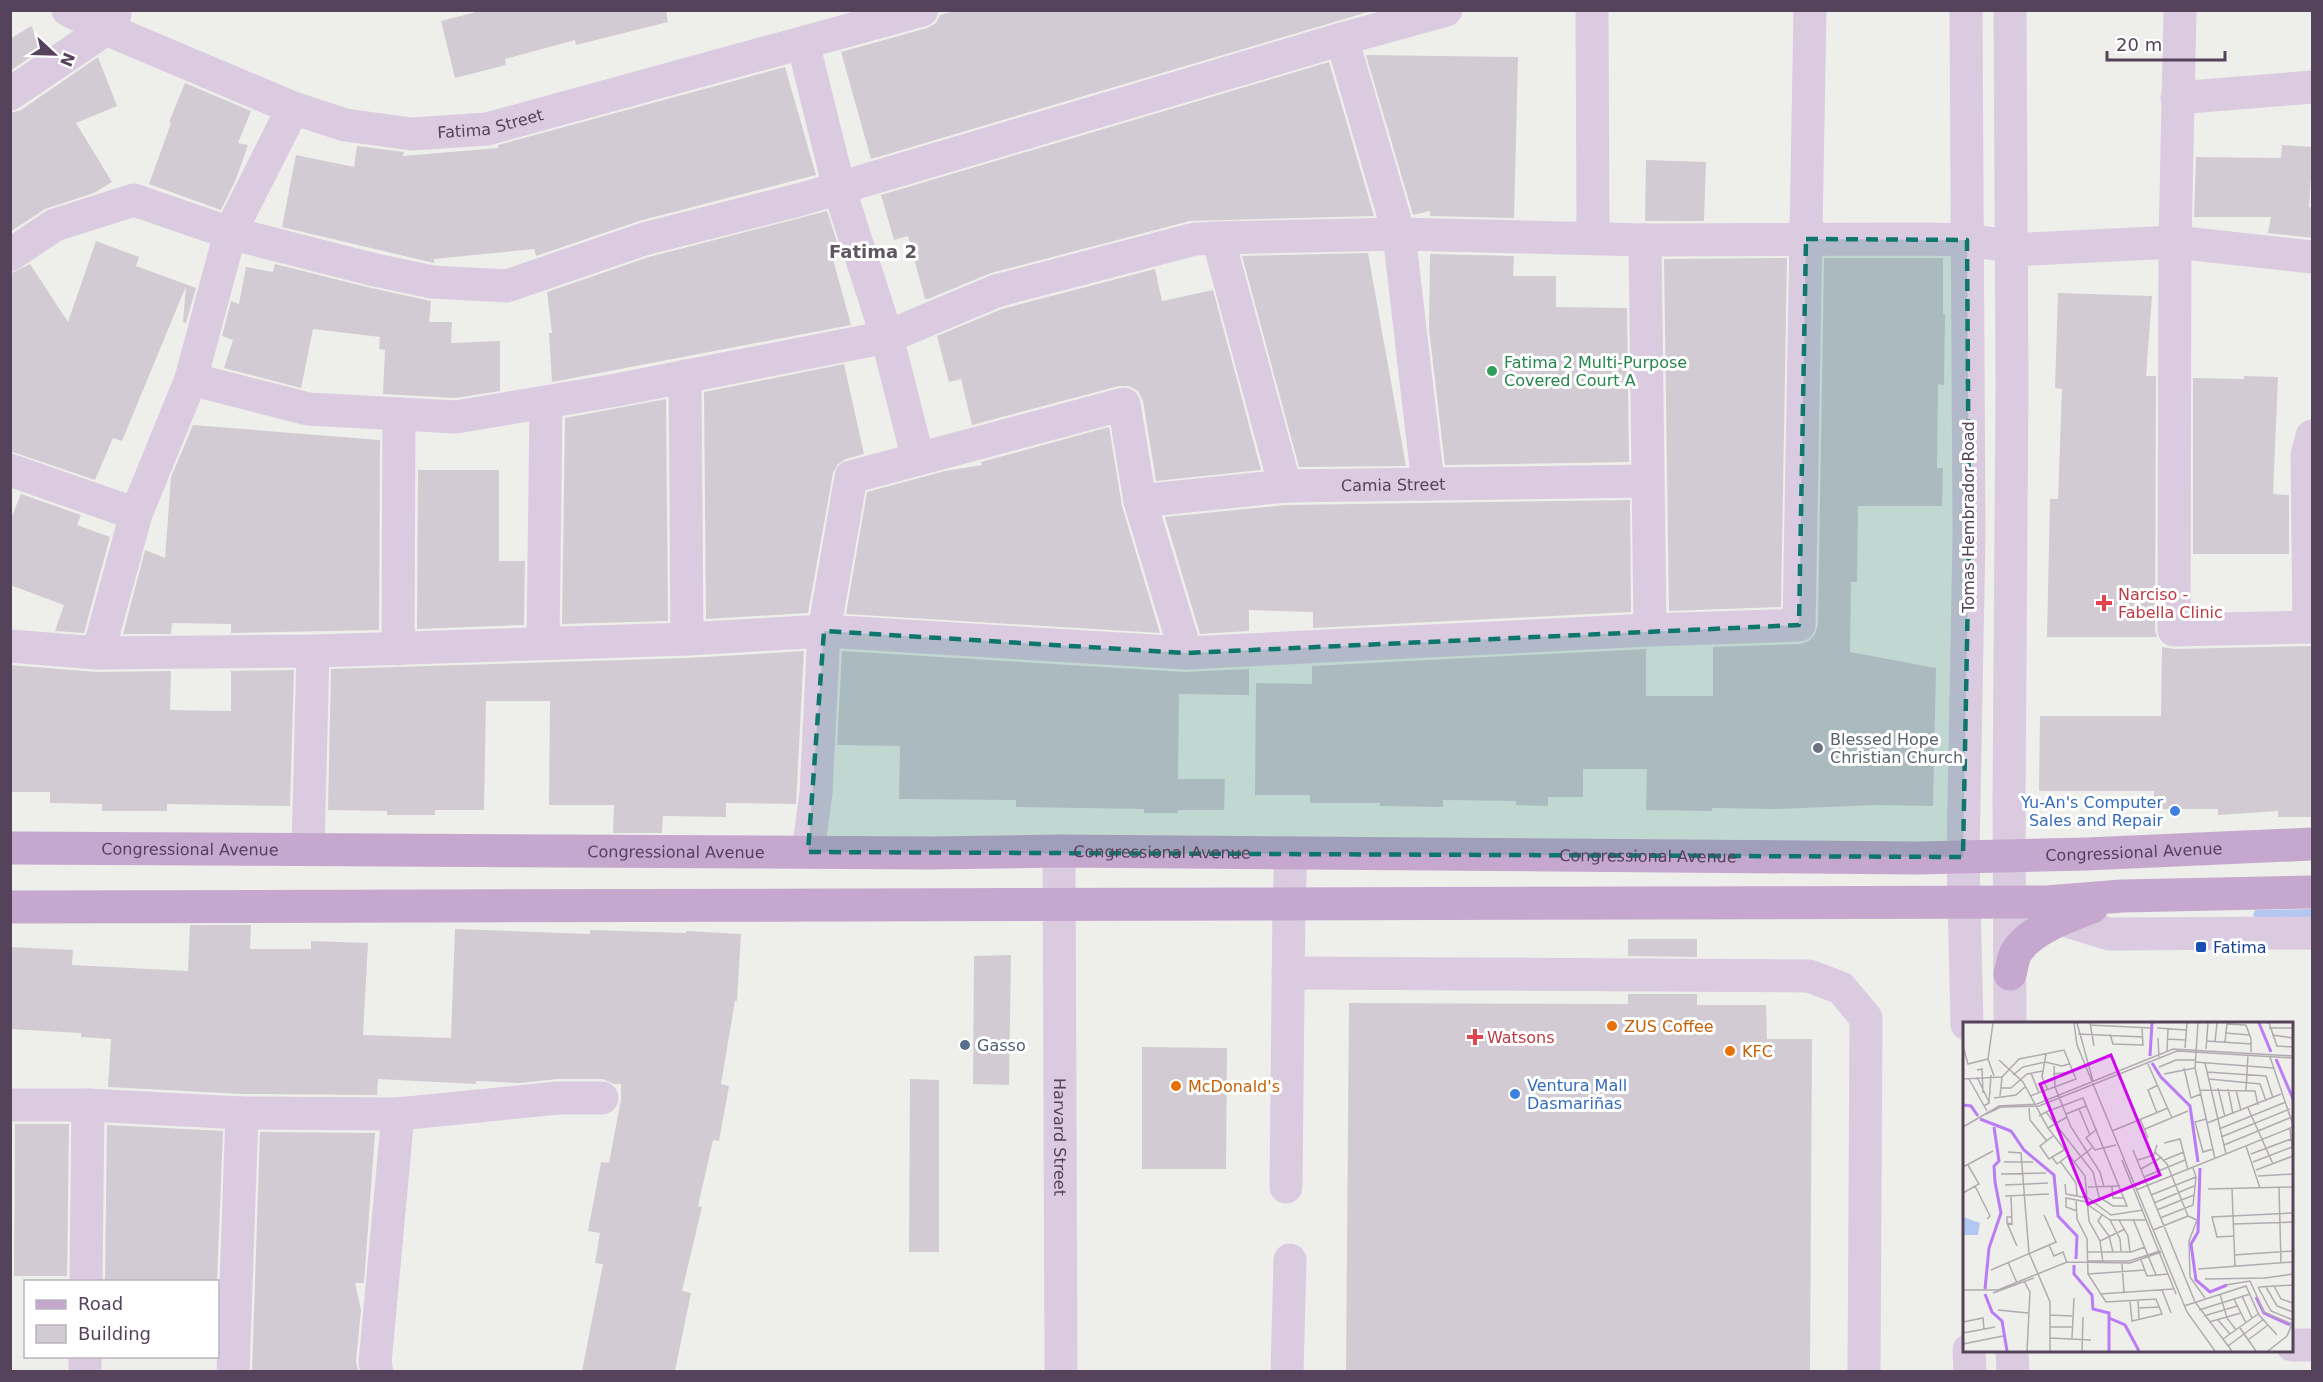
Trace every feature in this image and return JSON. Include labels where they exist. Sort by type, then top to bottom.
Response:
[{"type":"main road","name":"Congressional Avenue","points":[[10,848],[1059,851],[1963,857],[2313,844]]},
{"type":"main road","points":[[10,907],[2046,902],[2122,896],[2313,892]]},
{"type":"main road","points":[[2010,974],[2015,952],[2027,941],[2060,920],[2122,896]]},
{"type":"street","name":"Fatima Street","points":[[68,10],[112,20],[293,108],[345,125],[412,134],[487,129],[922,10]]},
{"type":"street","points":[[10,255],[55,225],[134,200],[230,233],[371,269],[432,282],[507,286],[644,239],[839,188],[1446,10]]},
{"type":"street","points":[[1592,10],[1593,237]]},
{"type":"street","points":[[10,646],[98,653],[313,651],[687,639],[824,631],[1186,653],[1650,630],[1799,625],[1810,10]]},
{"type":"street","name":"Tomas Hembrador Road","points":[[1966,10],[1969,536],[1963,857],[1967,1022]]},
{"type":"street","points":[[2010,10],[2012,386],[2010,1022]]},
{"type":"street","points":[[2180,10],[2175,242],[2174,630],[2311,627],[2307,455],[2313,436]]},
{"type":"street","points":[[10,94],[112,20]]},
{"type":"street","points":[[1342,39],[1399,234],[1428,484]]},
{"type":"street","points":[[803,43],[839,188],[886,337],[918,459]]},
{"type":"street","points":[[2177,98],[2313,87]]},
{"type":"street","points":[[98,653],[136,514],[191,379],[230,233],[293,108]]},
{"type":"street","points":[[191,379],[308,409],[456,417],[886,337],[996,291],[1195,239],[1399,234],[1646,240],[1967,240],[2029,249],[2175,242],[2313,257]]},
{"type":"street","points":[[1218,238],[1285,486]]},
{"type":"street","points":[[1646,240],[1650,630]]},
{"type":"street","points":[[684,376],[687,639]]},
{"type":"street","points":[[543,643],[546,402]]},
{"type":"street","points":[[808,852],[816,793],[824,631],[851,477],[1124,404],[1140,501],[1186,653]]},
{"type":"street","points":[[398,649],[399,414]]},
{"type":"street","points":[[10,470],[136,514]]},
{"type":"street","name":"Camia Street","points":[[1140,501],[1285,486],[1647,481]]},
{"type":"street","points":[[308,849],[313,651]]},
{"type":"street","name":"Harvard Street","points":[[1059,851],[1061,1371]]},
{"type":"street","points":[[1286,1187],[1291,853]]},
{"type":"street","points":[[2010,902],[2109,934],[2313,933]]},
{"type":"street","points":[[1288,973],[1809,976],[1841,988],[1866,1018],[1864,1371]]},
{"type":"street","points":[[10,1105],[88,1105],[242,1113],[398,1114],[558,1098],[602,1098]]},
{"type":"street","points":[[86,1280],[88,1105]]},
{"type":"street","points":[[233,1371],[242,1113]]},
{"type":"street","points":[[377,1371],[375,1363],[398,1114]]},
{"type":"street","points":[[1287,1371],[1290,1260]]},
{"type":"street","points":[[2293,1345],[2313,1345]]},
{"type":"street","points":[[1970,1352],[1970,1371]]},
{"type":"street","points":[[2012,1352],[2013,1371]]},
{"type":"highlighted area","points":[[1806,239],[1967,240],[1969,536],[1963,857],[808,852],[824,631],[1186,653],[1799,625]]},
{"type":"shaded area","points":[[2312,909],[2312,919],[2256,919],[2253,915],[2255,910]]},
{"type":"building","points":[[484,10],[666,10],[668,22],[576,45],[575,40],[505,59],[506,65],[455,78],[441,21]]},
{"type":"building","points":[[958,10],[1368,10],[1368,12],[871,159],[841,52],[927,28],[936,23],[940,15]]},
{"type":"building","points":[[31,26],[44,48],[10,71],[10,39]]},
{"type":"building","points":[[1366,55],[1518,57],[1514,218],[1430,216],[1430,211],[1413,215]]},
{"type":"building","points":[[98,57],[117,106],[76,123],[112,182],[94,193],[45,209],[10,232],[10,113],[21,110]]},
{"type":"building","points":[[1329,62],[1374,216],[1190,221],[991,273],[928,299],[925,299],[908,236],[894,240],[881,195]]},
{"type":"building","points":[[785,67],[816,175],[639,221],[536,256],[534,249],[434,259],[434,263],[282,227],[296,155],[354,167],[357,146],[404,152],[403,156],[498,148],[498,145]]},
{"type":"building","points":[[185,83],[251,111],[238,143],[248,145],[236,179],[221,210],[149,184],[171,123],[169,122]]},
{"type":"building","points":[[2282,145],[2313,147],[2309,207],[2313,208],[2313,238],[2268,233],[2271,217],[2194,217],[2196,157],[2281,158]]},
{"type":"building","points":[[1646,160],[1706,162],[1704,221],[1645,221]]},
{"type":"building","points":[[827,211],[841,254],[832,256],[851,325],[552,382],[549,333],[552,333],[547,292],[649,257]]},
{"type":"building","points":[[96,241],[139,257],[136,266],[196,288],[186,323],[183,322],[186,286],[122,441],[113,438],[95,480],[10,451],[10,274],[30,264],[68,322]]},
{"type":"building","points":[[1368,253],[1406,466],[1299,467],[1242,256]]},
{"type":"building","name":"Fatima 2 Multi-Purpose Covered Court A","points":[[1430,254],[1514,256],[1513,276],[1556,276],[1556,307],[1627,308],[1629,462],[1445,465],[1429,329]]},
{"type":"building","points":[[1787,258],[1781,607],[1669,611],[1664,259]]},
{"type":"building","points":[[1824,258],[1943,258],[1944,385],[1938,384],[1937,468],[1943,468],[1942,506],[1858,506],[1857,582],[1851,582],[1850,652],[1936,668],[1933,806],[1712,808],[1712,811],[1646,810],[1647,769],[1583,769],[1583,797],[1548,797],[1548,806],[1516,805],[1516,801],[1443,800],[1443,807],[1380,806],[1380,803],[1310,803],[1310,795],[1255,795],[1256,683],[1312,684],[1312,666],[1646,649],[1646,696],[1713,696],[1713,647],[1800,644],[1809,641],[1818,625]]},
{"type":"building","points":[[275,264],[431,301],[429,322],[452,322],[451,343],[500,341],[500,391],[455,398],[383,394],[385,350],[379,349],[380,337],[313,329],[301,388],[224,368],[233,340],[222,336],[231,301],[239,304],[246,267],[273,272]]},
{"type":"building","points":[[1155,269],[1162,301],[1213,290],[1261,470],[1156,481],[1143,401],[1138,391],[1129,386],[1119,386],[972,425],[961,379],[949,382],[937,336],[1002,309]]},
{"type":"building","points":[[2058,293],[2152,296],[2146,376],[2156,376],[2155,630],[2157,637],[2047,637],[2050,499],[2058,499],[2062,389],[2055,388]]},
{"type":"building","points":[[844,364],[864,454],[846,459],[838,464],[833,473],[808,613],[706,619],[704,392]]},
{"type":"building","points":[[2244,376],[2278,377],[2273,494],[2289,495],[2289,554],[2193,554],[2193,378],[2244,379]]},
{"type":"building","points":[[666,399],[668,621],[562,624],[565,418]]},
{"type":"building","points":[[193,425],[380,440],[379,630],[231,633],[231,624],[172,623],[171,634],[123,634],[145,550],[165,558],[171,477]]},
{"type":"building","points":[[1109,427],[1122,506],[1160,633],[846,614],[867,492],[945,471],[982,465],[981,462]]},
{"type":"building","points":[[418,470],[499,470],[499,561],[525,561],[524,625],[417,629]]},
{"type":"building","points":[[21,494],[81,515],[77,525],[110,537],[84,633],[55,631],[64,605],[10,585],[10,521]]},
{"type":"building","points":[[1630,500],[1631,612],[1313,628],[1313,612],[1249,610],[1249,631],[1200,634],[1165,517],[1286,505]]},
{"type":"building","points":[[2313,646],[2313,817],[2278,817],[2278,811],[2218,815],[2218,809],[2154,809],[2154,791],[2039,791],[2040,716],[2161,716],[2162,647],[2174,649]]},
{"type":"building","points":[[804,651],[796,804],[726,803],[726,817],[663,816],[662,833],[613,833],[614,805],[549,805],[550,701],[486,701],[484,810],[435,810],[435,815],[387,815],[387,811],[328,810],[331,669],[688,658]]},
{"type":"building","points":[[842,651],[1185,672],[1249,669],[1249,695],[1179,694],[1178,779],[1225,779],[1224,810],[1144,813],[1144,809],[1016,807],[1016,800],[899,799],[900,746],[837,745]]},
{"type":"building","points":[[10,665],[97,672],[171,671],[170,710],[231,711],[231,671],[294,670],[290,806],[167,804],[167,811],[102,811],[102,804],[50,803],[50,792],[10,792]]},
{"type":"building","points":[[190,925],[251,925],[250,949],[311,949],[311,941],[368,943],[363,1035],[451,1038],[455,929],[590,934],[590,930],[741,934],[737,1001],[735,1001],[721,1084],[729,1086],[719,1141],[713,1140],[698,1206],[702,1207],[682,1291],[691,1293],[675,1371],[582,1371],[603,1264],[595,1263],[600,1233],[588,1231],[601,1162],[609,1163],[621,1099],[621,1084],[602,1079],[558,1079],[519,1083],[476,1081],[476,1084],[378,1079],[377,1095],[243,1094],[108,1087],[111,1039],[81,1037],[81,1033],[10,1029],[10,947],[73,950],[72,965],[188,971]]},
{"type":"building","points":[[1628,939],[1697,939],[1697,957],[1628,956]]},
{"type":"building","points":[[1011,955],[1009,1085],[973,1084],[974,956]]},
{"type":"building","points":[[1628,994],[1697,994],[1697,1005],[1766,1005],[1767,1039],[1812,1039],[1810,1371],[1346,1371],[1349,1003],[1628,1004]]},
{"type":"building","points":[[1142,1047],[1227,1048],[1226,1169],[1142,1169]]},
{"type":"building","points":[[910,1079],[939,1080],[939,1252],[909,1252]]},
{"type":"building","points":[[15,1124],[69,1124],[67,1276],[14,1276]]},
{"type":"building","points":[[107,1125],[223,1131],[217,1280],[105,1280]]},
{"type":"building","points":[[260,1132],[375,1133],[364,1283],[355,1283],[361,1310],[356,1361],[358,1371],[252,1371]]},
{"type":"place","name":"Fatima 2 Multi-Purpose Covered Court A","points":[[1492,371]]},
{"type":"place","name":"Narciso - Fabella Clinic","points":[[2104,603]]},
{"type":"place","name":"Blessed Hope Christian Church","points":[[1818,748]]},
{"type":"place","name":"Yu-An's Computer Sales and Repair","points":[[2175,811]]},
{"type":"place","name":"Fatima","points":[[2201,947]]},
{"type":"place","name":"ZUS Coffee","points":[[1612,1026]]},
{"type":"place","name":"Watsons","points":[[1475,1037]]},
{"type":"place","name":"Gasso","points":[[965,1045]]},
{"type":"place","name":"KFC","points":[[1730,1051]]},
{"type":"place","name":"McDonald's","points":[[1176,1086]]},
{"type":"place","name":"Ventura Mall Dasmariñas","points":[[1515,1094]]},
{"type":"district","name":"Fatima 2","points":[[873,251]]}]
